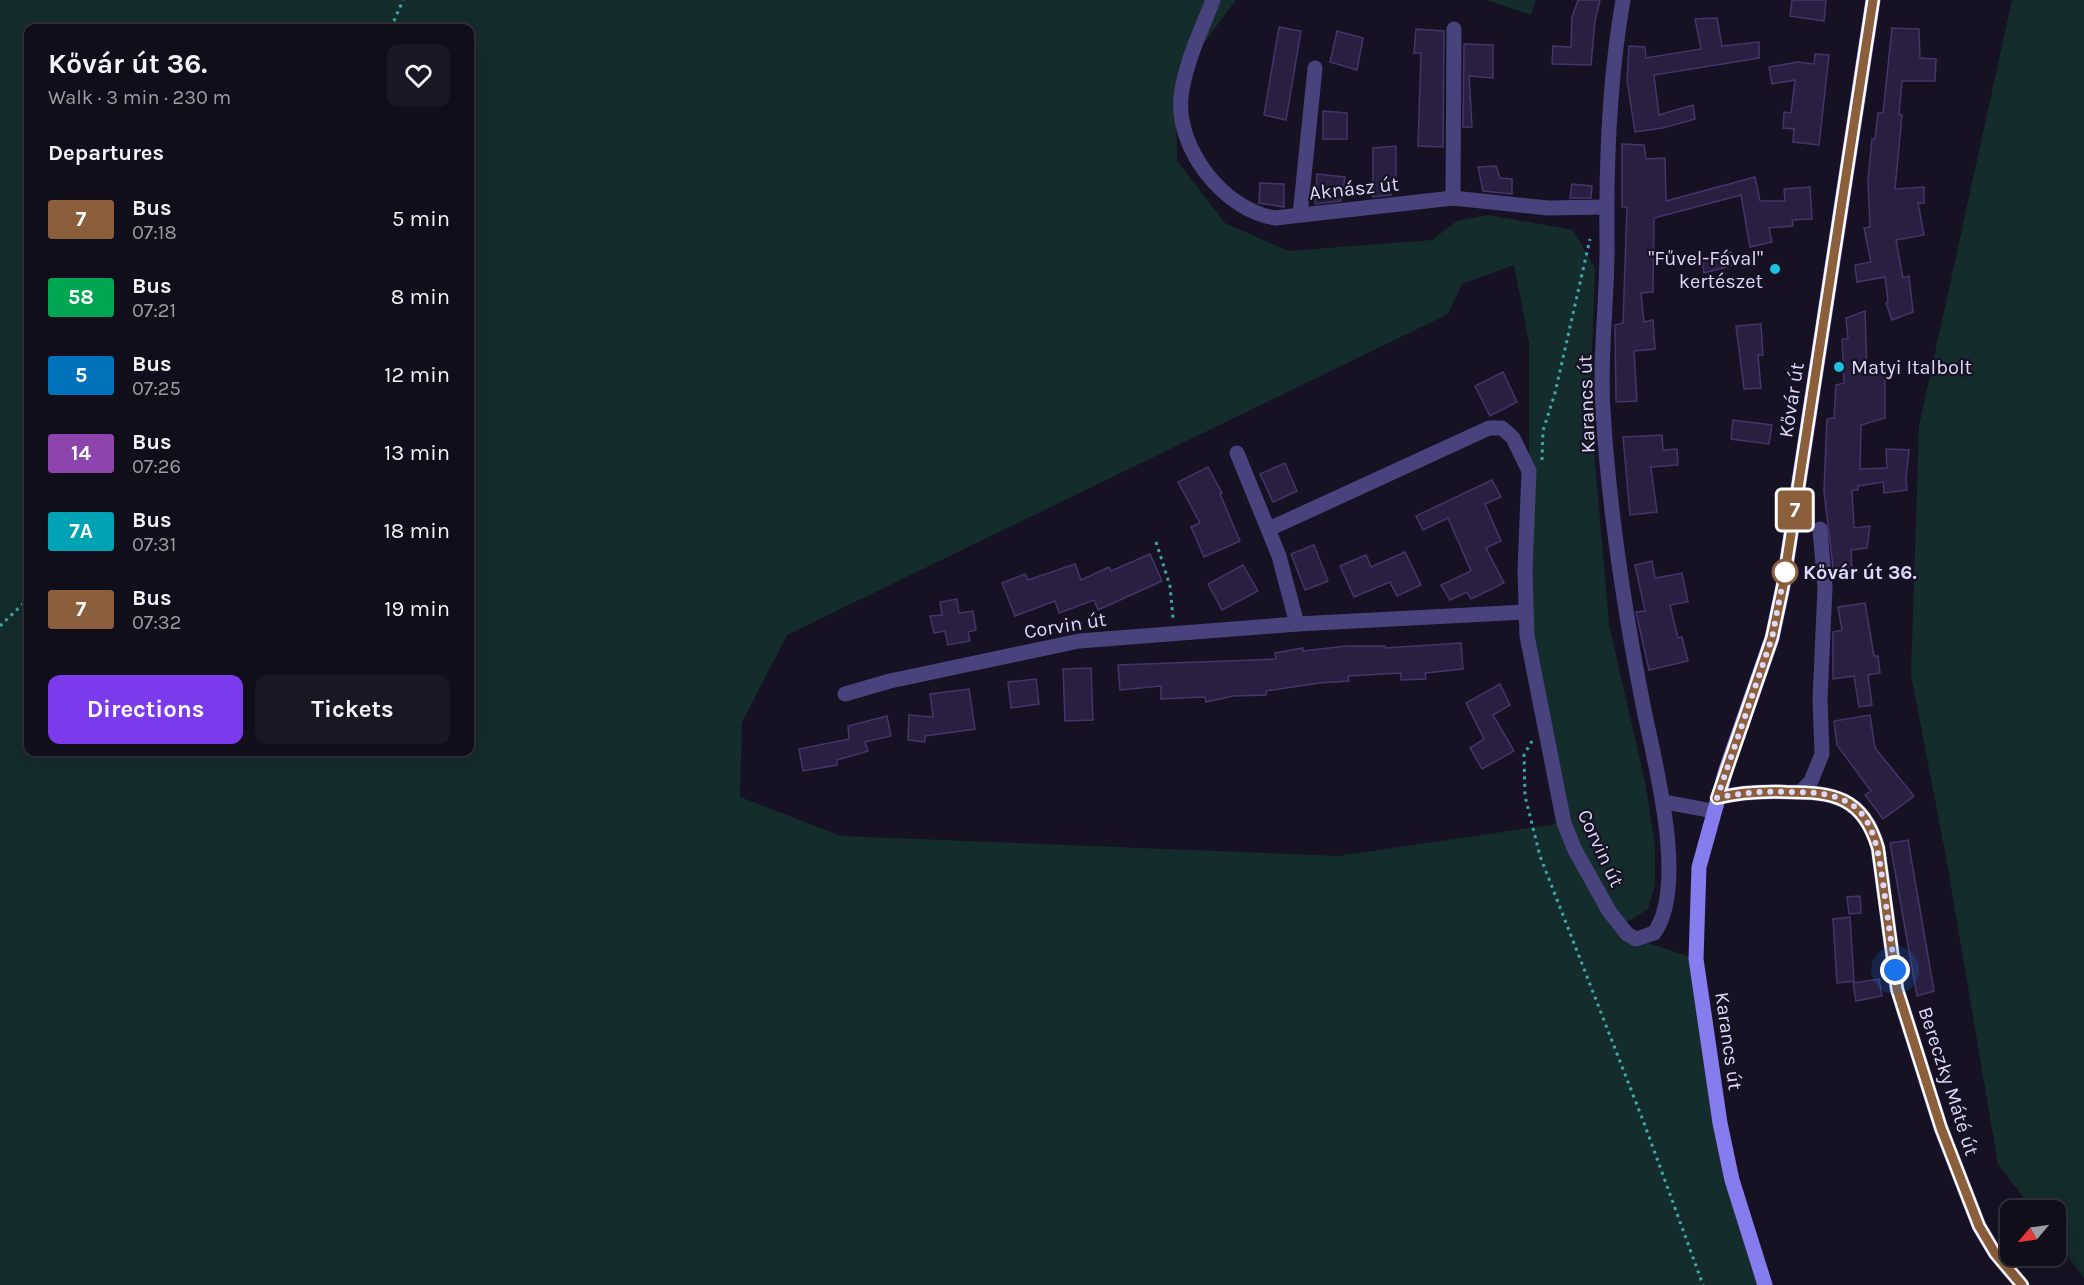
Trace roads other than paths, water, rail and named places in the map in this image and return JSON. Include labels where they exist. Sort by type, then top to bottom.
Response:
[{"type":"main road","name":"Kővár út","points":[[1715,805],[1772,638],[1783,586],[1873,0]]},
{"type":"main road","name":"Karancs út","points":[[1715,805],[1699,867],[1696,959],[1715,1090],[1732,1180],[1765,1285]]},
{"type":"street","points":[[1213,0],[1183,82],[1181,110],[1186,134],[1211,178],[1230,199],[1263,216],[1300,215]]},
{"type":"street","name":"Karancs út","points":[[1623,0],[1614,58],[1606,160],[1603,410],[1625,602],[1643,703],[1665,802]]},
{"type":"street","points":[[1453,198],[1454,29]]},
{"type":"street","name":"Aknász út","points":[[1315,68],[1300,215],[1453,198],[1548,208],[1606,207]]},
{"type":"street","name":"Corvin út","points":[[1269,529],[1493,427],[1505,430],[1516,441],[1529,471],[1525,612],[1529,654],[1559,805],[1569,838],[1609,911],[1627,934],[1636,939],[1654,933],[1663,914],[1669,867],[1665,802]]},
{"type":"street","points":[[1237,453],[1287,579],[1298,624]]},
{"type":"street","points":[[1801,792],[1811,781],[1822,754],[1820,699],[1825,588],[1820,529]]},
{"type":"street","name":"Corvin út","points":[[844,694],[890,681],[1079,641],[1298,624],[1525,612]]},
{"type":"street","name":"Bereczky Máté út","points":[[1715,805],[1745,791],[1824,792],[1838,797],[1863,813],[1872,827],[1878,848],[1897,989],[1941,1128],[1979,1226],[1995,1253],[2022,1285]]},
{"type":"street","points":[[1665,802],[1715,805]]},
{"type":"place","name":"\"Fűvel-Fával\" kertészet","points":[[1775,269]]},
{"type":"place","name":"Matyi Italbolt","points":[[1839,367]]},
{"type":"place","name":"Kővár út 36.","points":[[1785,572]]}]
